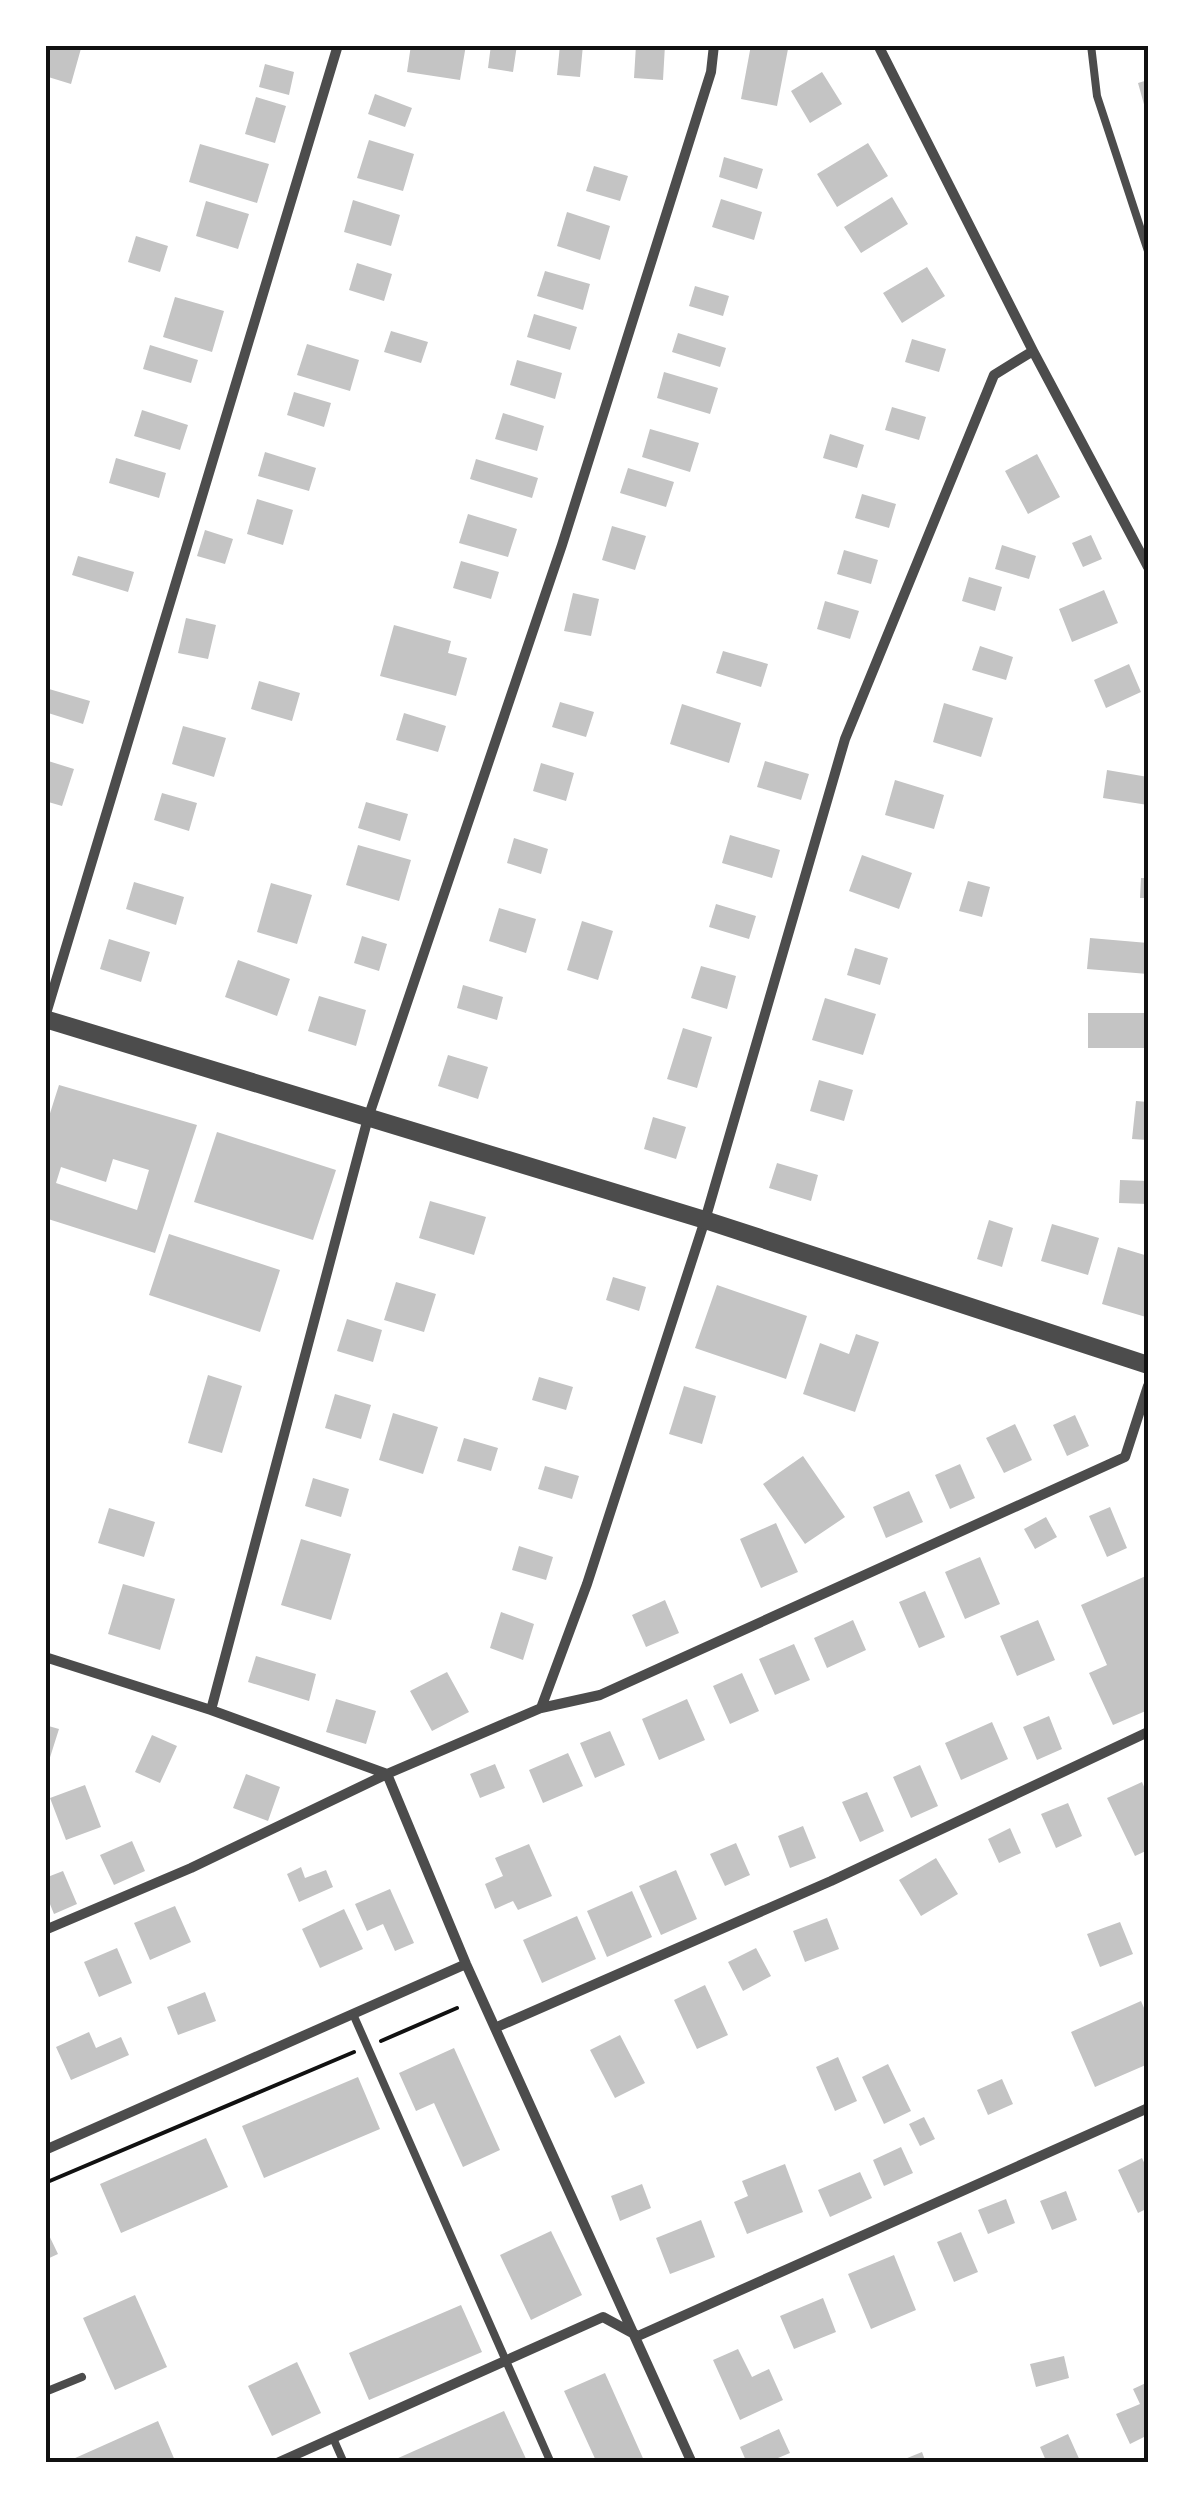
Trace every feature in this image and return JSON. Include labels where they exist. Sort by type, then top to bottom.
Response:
[{"type":"street","points":[[338,45],[45,1018],[705,1220],[1148,1365]]},
{"type":"street","points":[[211,1710],[368,1118],[562,545],[711,72],[714,45]]},
{"type":"street","points":[[878,45],[1033,351],[1148,566]]},
{"type":"street","points":[[541,1708],[587,1584],[705,1220],[845,739],[994,374],[1033,351]]},
{"type":"street","points":[[45,1930],[191,1868],[387,1774],[541,1708],[600,1695],[1125,1457],[1148,1386]]},
{"type":"street","points":[[45,1657],[211,1710],[387,1774],[466,1964],[638,2336],[692,2463]]},
{"type":"street","points":[[497,2027],[831,1881],[1148,1732]]},
{"type":"street","points":[[45,2150],[466,1964]]},
{"type":"street","points":[[638,2336],[1148,2108]]},
{"type":"street","points":[[278,2463],[602,2317],[638,2336]]},
{"type":"lane","points":[[1090,45],[1097,96],[1148,251]]},
{"type":"lane","points":[[353,2014],[551,2463]]},
{"type":"lane","points":[[45,2392],[82,2377]]},
{"type":"lane","points":[[333,2438],[344,2463]]},
{"type":"path","points":[[45,2183],[458,2008]]},
{"type":"building","points":[[45,45],[82,45],[71,84],[45,76]]},
{"type":"building","points":[[411,45],[466,45],[460,80],[407,72]]},
{"type":"building","points":[[491,45],[517,45],[513,72],[488,68]]},
{"type":"building","points":[[560,45],[583,45],[580,77],[557,75]]},
{"type":"building","points":[[636,45],[665,45],[663,80],[634,78]]},
{"type":"building","points":[[751,45],[788,49],[777,106],[741,99]]},
{"type":"building","points":[[265,64],[294,72],[289,95],[259,87]]},
{"type":"building","points":[[822,72],[842,104],[810,123],[791,91]]},
{"type":"building","points":[[1148,80],[1148,115],[1147,115],[1138,83]]},
{"type":"building","points":[[375,94],[412,108],[405,127],[368,114]]},
{"type":"building","points":[[256,97],[286,106],[275,143],[245,134]]},
{"type":"building","points":[[369,140],[414,154],[403,191],[357,178]]},
{"type":"building","points":[[868,143],[888,176],[837,207],[817,174]]},
{"type":"building","points":[[200,144],[269,164],[257,203],[189,182]]},
{"type":"building","points":[[724,157],[763,169],[757,189],[719,177]]},
{"type":"building","points":[[594,166],[628,176],[620,201],[586,191]]},
{"type":"building","points":[[892,197],[908,224],[861,253],[844,227]]},
{"type":"building","points":[[721,199],[762,212],[754,240],[712,227]]},
{"type":"building","points":[[353,200],[400,215],[391,246],[344,232]]},
{"type":"building","points":[[206,201],[249,214],[238,249],[196,236]]},
{"type":"building","points":[[567,212],[610,226],[600,260],[557,246]]},
{"type":"building","points":[[136,236],[168,246],[160,272],[128,262]]},
{"type":"building","points":[[357,263],[392,274],[384,301],[349,290]]},
{"type":"building","points":[[927,267],[945,296],[902,323],[883,293]]},
{"type":"building","points":[[545,271],[590,284],[583,310],[537,296]]},
{"type":"building","points":[[695,286],[729,296],[723,316],[689,306]]},
{"type":"building","points":[[175,297],[224,311],[212,352],[163,337]]},
{"type":"building","points":[[534,314],[577,327],[570,350],[527,337]]},
{"type":"building","points":[[391,331],[428,342],[421,363],[384,352]]},
{"type":"building","points":[[678,333],[726,348],[720,367],[672,352]]},
{"type":"building","points":[[912,339],[946,349],[939,372],[905,362]]},
{"type":"building","points":[[307,344],[359,360],[350,391],[297,375]]},
{"type":"building","points":[[150,345],[198,360],[191,383],[143,369]]},
{"type":"building","points":[[517,360],[562,373],[555,399],[510,385]]},
{"type":"building","points":[[664,372],[718,388],[710,414],[657,398]]},
{"type":"building","points":[[294,392],[331,403],[324,427],[287,415]]},
{"type":"building","points":[[892,407],[926,417],[919,440],[885,430]]},
{"type":"building","points":[[142,410],[188,425],[180,450],[134,436]]},
{"type":"building","points":[[503,413],[544,426],[537,451],[495,439]]},
{"type":"building","points":[[650,429],[699,443],[690,472],[642,457]]},
{"type":"building","points":[[830,434],[864,445],[857,468],[823,458]]},
{"type":"building","points":[[265,452],[316,468],[309,491],[258,476]]},
{"type":"building","points":[[1037,454],[1060,497],[1028,514],[1005,471]]},
{"type":"building","points":[[116,458],[166,473],[159,498],[109,483]]},
{"type":"building","points":[[476,459],[538,478],[532,498],[470,479]]},
{"type":"building","points":[[628,468],[674,482],[666,507],[620,493]]},
{"type":"building","points":[[862,494],[896,504],[889,528],[855,518]]},
{"type":"building","points":[[257,499],[293,510],[283,545],[247,534]]},
{"type":"building","points":[[468,514],[517,529],[508,557],[459,543]]},
{"type":"building","points":[[612,526],[646,536],[635,570],[602,560]]},
{"type":"building","points":[[205,530],[233,539],[225,564],[197,556]]},
{"type":"building","points":[[1091,535],[1102,559],[1083,567],[1072,543]]},
{"type":"building","points":[[1002,545],[1036,556],[1029,579],[995,569]]},
{"type":"building","points":[[844,550],[878,560],[871,584],[837,574]]},
{"type":"building","points":[[78,556],[134,572],[128,592],[72,575]]},
{"type":"building","points":[[461,561],[499,572],[491,599],[453,588]]},
{"type":"building","points":[[969,577],[1002,587],[995,611],[962,601]]},
{"type":"building","points":[[1104,590],[1118,623],[1072,642],[1059,609]]},
{"type":"building","points":[[573,593],[599,599],[591,636],[564,631]]},
{"type":"building","points":[[825,601],[859,611],[850,639],[817,629]]},
{"type":"building","points":[[186,618],[216,625],[208,659],[178,653]]},
{"type":"building","points":[[394,625],[451,641],[448,653],[467,658],[456,696],[380,676]]},
{"type":"building","points":[[980,646],[1013,657],[1006,680],[972,670]]},
{"type":"building","points":[[723,651],[768,664],[761,687],[716,673]]},
{"type":"building","points":[[1129,664],[1141,692],[1106,708],[1094,680]]},
{"type":"building","points":[[259,681],[300,693],[292,721],[251,709]]},
{"type":"building","points":[[49,689],[90,701],[83,724],[45,712]]},
{"type":"building","points":[[560,702],[594,712],[586,737],[552,727]]},
{"type":"building","points":[[944,703],[993,718],[981,757],[933,742]]},
{"type":"building","points":[[682,704],[741,723],[729,763],[670,744]]},
{"type":"building","points":[[404,713],[446,726],[438,752],[396,740]]},
{"type":"building","points":[[183,726],[226,738],[214,777],[172,764]]},
{"type":"building","points":[[45,760],[74,769],[62,806],[45,801]]},
{"type":"building","points":[[765,761],[809,774],[801,800],[757,787]]},
{"type":"building","points":[[541,763],[574,773],[566,801],[533,791]]},
{"type":"building","points":[[1107,770],[1148,777],[1148,805],[1103,798]]},
{"type":"building","points":[[895,780],[944,795],[934,829],[885,815]]},
{"type":"building","points":[[162,793],[197,803],[189,831],[154,820]]},
{"type":"building","points":[[366,802],[408,814],[400,841],[358,828]]},
{"type":"building","points":[[730,835],[780,850],[772,878],[722,863]]},
{"type":"building","points":[[514,838],[548,849],[541,874],[507,863]]},
{"type":"building","points":[[358,845],[411,860],[399,901],[346,885]]},
{"type":"building","points":[[862,855],[912,873],[899,909],[849,891]]},
{"type":"building","points":[[1141,878],[1148,878],[1148,898],[1140,898]]},
{"type":"building","points":[[968,881],[990,887],[982,917],[959,911]]},
{"type":"building","points":[[134,882],[184,897],[176,925],[126,909]]},
{"type":"building","points":[[271,883],[312,895],[297,944],[257,932]]},
{"type":"building","points":[[716,904],[756,916],[749,939],[709,927]]},
{"type":"building","points":[[499,908],[536,919],[526,953],[489,941]]},
{"type":"building","points":[[582,921],[613,931],[598,980],[567,970]]},
{"type":"building","points":[[362,936],[387,944],[379,971],[354,963]]},
{"type":"building","points":[[1090,938],[1148,943],[1148,974],[1087,969]]},
{"type":"building","points":[[109,939],[150,952],[141,982],[100,969]]},
{"type":"building","points":[[855,948],[888,958],[880,985],[847,975]]},
{"type":"building","points":[[238,960],[290,979],[277,1016],[225,997]]},
{"type":"building","points":[[701,966],[736,976],[727,1009],[691,998]]},
{"type":"building","points":[[463,985],[503,997],[497,1020],[457,1008]]},
{"type":"building","points":[[319,996],[366,1010],[356,1046],[308,1031]]},
{"type":"building","points":[[825,998],[876,1014],[863,1055],[812,1040]]},
{"type":"building","points":[[1088,1013],[1148,1013],[1148,1048],[1088,1048]]},
{"type":"building","points":[[683,1028],[712,1037],[697,1088],[667,1079]]},
{"type":"building","points":[[448,1055],[488,1067],[478,1099],[438,1086]]},
{"type":"building","points":[[819,1080],[853,1090],[844,1121],[810,1111]]},
{"type":"building","points":[[59,1085],[197,1125],[155,1253],[45,1218],[45,1129]],"holes":[[[113,1159],[149,1170],[137,1210],[56,1183],[61,1167],[106,1182]]]},
{"type":"building","points":[[1136,1101],[1148,1102],[1148,1140],[1132,1139]]},
{"type":"building","points":[[653,1117],[686,1127],[676,1159],[644,1149]]},
{"type":"building","points":[[217,1132],[336,1170],[313,1240],[194,1202]]},
{"type":"building","points":[[777,1163],[818,1175],[811,1201],[769,1188]]},
{"type":"building","points":[[1120,1180],[1148,1181],[1148,1204],[1119,1203]]},
{"type":"building","points":[[430,1201],[486,1217],[474,1255],[419,1238]]},
{"type":"building","points":[[989,1220],[1013,1228],[1002,1267],[977,1259]]},
{"type":"building","points":[[1052,1224],[1099,1238],[1088,1275],[1041,1261]]},
{"type":"building","points":[[169,1234],[280,1270],[260,1332],[149,1295]]},
{"type":"building","points":[[1118,1247],[1148,1256],[1146,1317],[1102,1304]]},
{"type":"building","points":[[613,1277],[646,1287],[639,1311],[606,1300]]},
{"type":"building","points":[[396,1282],[436,1294],[424,1332],[384,1320]]},
{"type":"building","points":[[717,1285],[807,1316],[786,1379],[695,1348]]},
{"type":"building","points":[[347,1319],[382,1330],[373,1362],[337,1351]]},
{"type":"building","points":[[856,1334],[879,1342],[855,1412],[803,1394],[820,1343],[849,1354]]},
{"type":"building","points":[[208,1375],[242,1386],[222,1453],[188,1443]]},
{"type":"building","points":[[539,1377],[573,1387],[566,1410],[532,1400]]},
{"type":"building","points":[[684,1386],[716,1396],[702,1444],[669,1434]]},
{"type":"building","points":[[335,1394],[371,1405],[361,1439],[325,1428]]},
{"type":"building","points":[[393,1413],[438,1427],[423,1474],[379,1460]]},
{"type":"building","points":[[1075,1415],[1089,1446],[1067,1456],[1053,1425]]},
{"type":"building","points":[[1015,1424],[1032,1460],[1004,1473],[986,1438]]},
{"type":"building","points":[[464,1438],[498,1448],[491,1471],[457,1461]]},
{"type":"building","points":[[803,1456],[845,1517],[805,1544],[763,1484]]},
{"type":"building","points":[[960,1464],[975,1498],[950,1509],[935,1475]]},
{"type":"building","points":[[545,1466],[579,1476],[572,1499],[538,1489]]},
{"type":"building","points":[[313,1478],[349,1489],[341,1517],[305,1506]]},
{"type":"building","points":[[909,1491],[923,1522],[886,1538],[873,1507]]},
{"type":"building","points":[[1110,1507],[1127,1548],[1107,1557],[1089,1516]]},
{"type":"building","points":[[109,1508],[155,1522],[144,1557],[98,1543]]},
{"type":"building","points":[[1046,1517],[1057,1537],[1035,1549],[1024,1529]]},
{"type":"building","points":[[776,1523],[798,1572],[761,1588],[740,1539]]},
{"type":"building","points":[[301,1539],[351,1554],[331,1620],[281,1605]]},
{"type":"building","points":[[519,1546],[553,1557],[546,1580],[512,1570]]},
{"type":"building","points":[[980,1557],[1000,1604],[965,1619],[945,1572]]},
{"type":"building","points":[[1148,1575],[1148,1710],[1113,1725],[1089,1673],[1107,1665],[1081,1605]]},
{"type":"building","points":[[123,1584],[175,1599],[160,1650],[108,1634]]},
{"type":"building","points":[[925,1591],[945,1637],[919,1648],[899,1602]]},
{"type":"building","points":[[665,1600],[679,1633],[646,1647],[632,1615]]},
{"type":"building","points":[[501,1612],[534,1624],[523,1660],[490,1648]]},
{"type":"building","points":[[853,1620],[866,1650],[827,1668],[814,1638]]},
{"type":"building","points":[[1038,1620],[1055,1660],[1017,1676],[1000,1636]]},
{"type":"building","points":[[794,1644],[810,1680],[775,1695],[759,1659]]},
{"type":"building","points":[[256,1656],[316,1674],[309,1701],[248,1682]]},
{"type":"building","points":[[447,1672],[469,1712],[432,1731],[410,1691]]},
{"type":"building","points":[[742,1673],[759,1711],[730,1724],[713,1686]]},
{"type":"building","points":[[336,1699],[376,1711],[366,1744],[326,1732]]},
{"type":"building","points":[[687,1699],[705,1740],[659,1760],[642,1719]]},
{"type":"building","points":[[1049,1716],[1062,1749],[1037,1760],[1023,1727]]},
{"type":"building","points":[[992,1722],[1008,1759],[961,1780],[945,1743]]},
{"type":"building","points":[[45,1725],[59,1729],[46,1770],[45,1770]]},
{"type":"building","points":[[610,1731],[625,1765],[595,1778],[580,1743]]},
{"type":"building","points":[[152,1735],[177,1746],[160,1783],[135,1772]]},
{"type":"building","points":[[568,1753],[583,1786],[543,1803],[529,1770]]},
{"type":"building","points":[[495,1764],[505,1788],[480,1798],[470,1774]]},
{"type":"building","points":[[920,1765],[938,1806],[911,1818],[893,1777]]},
{"type":"building","points":[[246,1774],[280,1787],[268,1821],[233,1808]]},
{"type":"building","points":[[1142,1782],[1148,1796],[1148,1850],[1135,1856],[1107,1798]]},
{"type":"building","points":[[85,1785],[101,1827],[66,1840],[50,1798]]},
{"type":"building","points":[[867,1792],[884,1831],[860,1842],[842,1802]]},
{"type":"building","points":[[1068,1803],[1082,1836],[1056,1848],[1041,1814]]},
{"type":"building","points":[[803,1826],[816,1858],[790,1868],[778,1836]]},
{"type":"building","points":[[1010,1828],[1021,1853],[999,1863],[988,1839]]},
{"type":"building","points":[[132,1841],[145,1871],[114,1885],[100,1855]]},
{"type":"building","points":[[736,1843],[750,1875],[725,1886],[710,1854]]},
{"type":"building","points":[[529,1844],[552,1896],[518,1910],[513,1901],[495,1909],[485,1884],[503,1876],[495,1858]]},
{"type":"building","points":[[936,1858],[958,1894],[921,1916],[899,1880]]},
{"type":"building","points":[[301,1867],[305,1878],[326,1870],[333,1887],[299,1902],[287,1874]]},
{"type":"building","points":[[676,1870],[697,1919],[661,1935],[639,1886]]},
{"type":"building","points":[[63,1871],[77,1904],[54,1914],[45,1892],[45,1878]]},
{"type":"building","points":[[390,1889],[414,1943],[395,1951],[383,1924],[367,1931],[355,1904]]},
{"type":"building","points":[[632,1891],[652,1937],[607,1957],[587,1911]]},
{"type":"building","points":[[175,1906],[191,1942],[150,1960],[134,1923]]},
{"type":"building","points":[[344,1909],[363,1949],[320,1968],[302,1929]]},
{"type":"building","points":[[577,1916],[596,1959],[542,1983],[523,1940]]},
{"type":"building","points":[[827,1918],[839,1949],[805,1962],[793,1931]]},
{"type":"building","points":[[1120,1922],[1133,1954],[1100,1967],[1087,1934]]},
{"type":"building","points":[[117,1948],[132,1983],[99,1997],[84,1962]]},
{"type":"building","points":[[756,1948],[771,1976],[743,1991],[728,1962]]},
{"type":"building","points":[[705,1985],[728,2035],[697,2049],[674,2000]]},
{"type":"building","points":[[205,1992],[216,2021],[178,2035],[167,2007]]},
{"type":"building","points":[[1141,2001],[1148,2017],[1148,2064],[1095,2087],[1071,2032]]},
{"type":"building","points":[[89,2032],[96,2048],[121,2037],[129,2055],[71,2080],[56,2047]]},
{"type":"building","points":[[620,2035],[645,2083],[615,2098],[590,2050]]},
{"type":"building","points":[[454,2048],[500,2150],[463,2167],[434,2103],[416,2111],[399,2073]]},
{"type":"building","points":[[838,2057],[857,2101],[835,2111],[816,2067]]},
{"type":"building","points":[[888,2064],[911,2111],[884,2124],[862,2077]]},
{"type":"building","points":[[358,2077],[380,2129],[264,2178],[242,2126]]},
{"type":"building","points":[[1002,2079],[1013,2104],[988,2115],[977,2090]]},
{"type":"building","points":[[924,2117],[935,2139],[920,2146],[909,2124]]},
{"type":"building","points":[[206,2138],[228,2187],[121,2233],[100,2184]]},
{"type":"building","points":[[901,2147],[913,2173],[884,2186],[873,2160]]},
{"type":"building","points":[[1142,2158],[1148,2171],[1148,2208],[1138,2213],[1118,2170]]},
{"type":"building","points":[[785,2164],[803,2212],[747,2234],[734,2202],[748,2196],[742,2181]]},
{"type":"building","points":[[860,2172],[872,2198],[830,2217],[818,2190]]},
{"type":"building","points":[[642,2184],[651,2208],[620,2221],[611,2196]]},
{"type":"building","points":[[1066,2191],[1077,2220],[1052,2230],[1040,2201]]},
{"type":"building","points":[[1006,2199],[1015,2223],[988,2234],[978,2210]]},
{"type":"building","points":[[701,2220],[715,2257],[670,2274],[656,2238]]},
{"type":"building","points":[[45,2227],[58,2254],[45,2260]]},
{"type":"building","points":[[551,2231],[582,2295],[531,2320],[500,2255]]},
{"type":"building","points":[[961,2232],[978,2272],[954,2282],[937,2242]]},
{"type":"building","points":[[894,2255],[916,2310],[871,2329],[848,2274]]},
{"type":"building","points":[[135,2295],[167,2367],[115,2390],[83,2318]]},
{"type":"building","points":[[823,2298],[836,2332],[794,2349],[780,2316]]},
{"type":"building","points":[[461,2305],[482,2352],[369,2400],[349,2353]]},
{"type":"building","points":[[738,2349],[752,2377],[769,2369],[783,2400],[740,2420],[713,2360]]},
{"type":"building","points":[[1064,2356],[1069,2378],[1036,2387],[1030,2364]]},
{"type":"building","points":[[297,2362],[321,2413],[272,2436],[248,2386]]},
{"type":"building","points":[[605,2373],[645,2463],[597,2463],[564,2391]]},
{"type":"building","points":[[1148,2382],[1148,2435],[1130,2444],[1116,2414],[1140,2404],[1133,2389]]},
{"type":"building","points":[[504,2411],[527,2461],[387,2463]]},
{"type":"building","points":[[158,2421],[176,2463],[64,2463]]},
{"type":"building","points":[[779,2429],[790,2453],[766,2463],[747,2463],[740,2447]]},
{"type":"building","points":[[1068,2434],[1081,2463],[1047,2463],[1040,2447]]},
{"type":"building","points":[[922,2452],[926,2463],[895,2463]]}]
